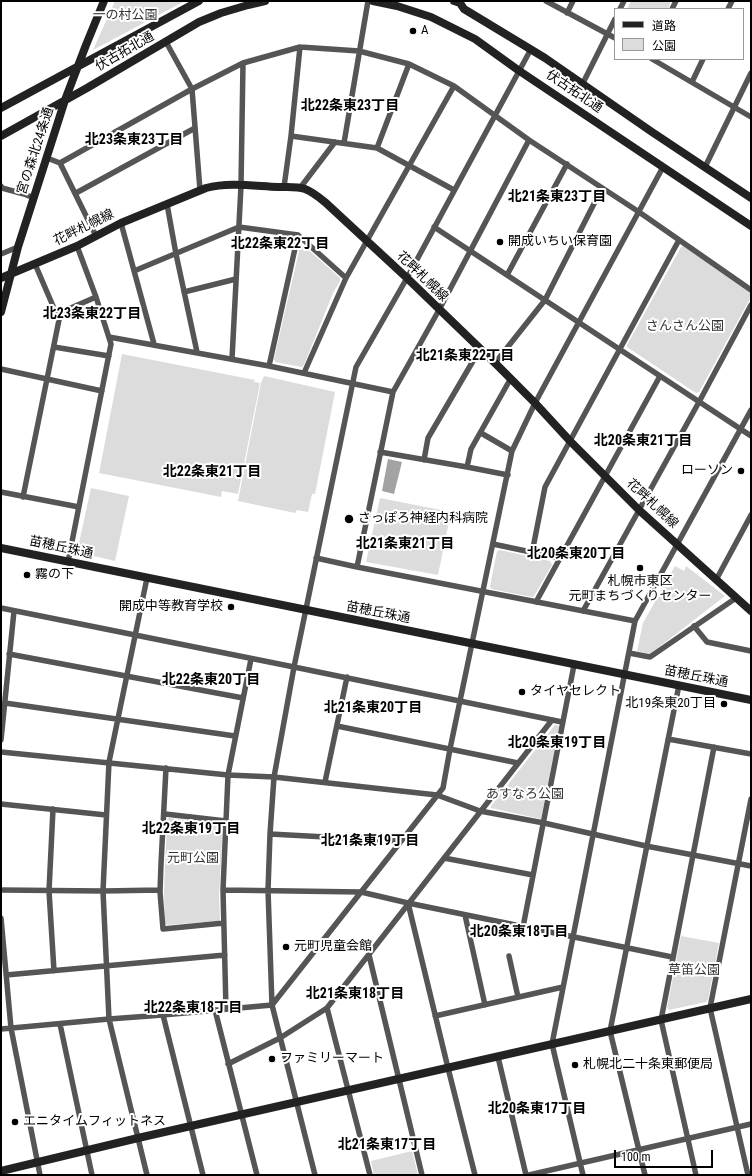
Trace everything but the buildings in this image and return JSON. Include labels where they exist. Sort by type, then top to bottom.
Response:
[{"type":"street","name":"宮の森北24条通","points":[[1,312],[18,247],[65,100],[104,1]]},
{"type":"street","name":"伏古拓北通","points":[[1,108],[199,1]]},
{"type":"street","name":"伏古拓北通","points":[[1,136],[199,22],[221,13],[265,1]]},
{"type":"street","points":[[344,143],[368,1]]},
{"type":"street","name":"伏古拓北通","points":[[373,1],[397,6],[431,17],[475,39],[518,70],[751,226]]},
{"type":"street","points":[[546,1],[614,37]]},
{"type":"street","points":[[567,13],[573,1]]},
{"type":"street","name":"伏古拓北通","points":[[458,2],[464,9],[583,83],[652,132],[751,198]]},
{"type":"street","points":[[583,83],[614,21]]},
{"type":"street","points":[[166,42],[192,89],[200,190]]},
{"type":"street","points":[[284,187],[300,47]]},
{"type":"street","points":[[60,163],[192,89],[243,63],[300,47],[359,51],[409,64],[454,86],[530,140],[639,212],[751,290]]},
{"type":"street","points":[[314,1175],[272,1005],[268,890],[270,834],[274,777],[294,667],[356,367],[407,278],[530,49]]},
{"type":"street","points":[[654,60],[751,117]]},
{"type":"street","points":[[692,82],[703,60]]},
{"type":"street","points":[[232,359],[241,186],[243,63]]},
{"type":"street","points":[[378,148],[409,64]]},
{"type":"street","points":[[705,167],[751,73]]},
{"type":"street","points":[[304,373],[346,278],[454,86]]},
{"type":"street","points":[[76,193],[195,128]]},
{"type":"street","points":[[291,136],[378,148],[454,190]]},
{"type":"street","points":[[357,567],[393,392],[439,310],[530,140]]},
{"type":"street","points":[[300,188],[335,142]]},
{"type":"street","points":[[47,158],[60,163],[96,236]]},
{"type":"street","points":[[507,275],[567,164]]},
{"type":"street","points":[[1,1029],[272,1005],[443,788],[512,451],[535,403],[663,167]]},
{"type":"street","points":[[1,186],[2,188],[34,198]]},
{"type":"street","name":"花畔札幌線","points":[[1,278],[77,246],[121,223],[200,190],[216,186],[241,186],[300,188],[312,192],[326,203],[407,278],[511,378],[604,476],[716,580],[751,610]]},
{"type":"street","points":[[495,363],[545,300],[602,188]]},
{"type":"street","points":[[167,204],[197,352]]},
{"type":"street","points":[[121,223],[154,344]]},
{"type":"street","points":[[134,271],[239,227],[298,235],[346,278]]},
{"type":"street","points":[[434,227],[751,436]]},
{"type":"street","points":[[269,366],[298,235]]},
{"type":"street","points":[[532,553],[545,487],[679,240]]},
{"type":"street","points":[[68,562],[111,344],[110,337],[77,246]]},
{"type":"street","points":[[1,254],[18,247]]},
{"type":"street","points":[[23,497],[60,320],[35,264]]},
{"type":"street","points":[[184,292],[236,279]]},
{"type":"street","points":[[57,314],[96,297]]},
{"type":"street","points":[[584,611],[751,305]]},
{"type":"street","points":[[110,337],[197,352],[393,392]]},
{"type":"street","points":[[54,347],[109,356]]},
{"type":"street","points":[[424,460],[428,438],[480,349]]},
{"type":"street","points":[[1,369],[102,391]]},
{"type":"street","points":[[536,602],[660,376]]},
{"type":"street","points":[[467,467],[471,449],[511,378]]},
{"type":"street","points":[[583,1175],[552,1044],[635,621],[751,410]]},
{"type":"street","points":[[481,433],[512,451]]},
{"type":"street","points":[[380,452],[508,475]]},
{"type":"street","points":[[1,492],[79,507]]},
{"type":"street","points":[[716,580],[751,515]]},
{"type":"street","points":[[493,544],[559,558]]},
{"type":"street","name":"苗穂丘珠通","points":[[1,548],[751,700]]},
{"type":"street","points":[[316,558],[635,621]]},
{"type":"street","points":[[147,578],[134,634],[109,762],[103,892],[109,1019],[147,1175]]},
{"type":"street","points":[[629,653],[650,657],[736,598]]},
{"type":"street","points":[[1,608],[347,677],[562,722]]},
{"type":"street","points":[[1,740],[14,611]]},
{"type":"street","points":[[694,626],[707,642],[751,651]]},
{"type":"street","points":[[9,654],[243,698]]},
{"type":"street","points":[[226,1009],[222,890],[228,775],[251,659]]},
{"type":"street","points":[[523,927],[574,665]]},
{"type":"street","points":[[325,782],[347,677]]},
{"type":"street","points":[[645,1175],[610,1031],[679,685]]},
{"type":"street","points":[[5,702],[118,720],[235,736]]},
{"type":"street","points":[[228,1064],[280,1038],[327,1008],[552,720]]},
{"type":"street","points":[[337,726],[518,763]]},
{"type":"street","points":[[668,739],[751,754]]},
{"type":"street","points":[[696,1175],[661,1020],[692,854],[714,748]]},
{"type":"street","points":[[1,752],[228,775],[274,777],[325,782],[437,795],[480,811],[593,833],[646,846],[751,866]]},
{"type":"street","points":[[166,768],[160,890],[163,929],[224,923]]},
{"type":"street","points":[[748,1175],[710,1008],[751,799]]},
{"type":"street","points":[[1,804],[106,815]]},
{"type":"street","points":[[53,809],[49,891],[54,971]]},
{"type":"street","points":[[164,814],[226,821]]},
{"type":"street","points":[[270,834],[401,841]]},
{"type":"street","points":[[444,858],[533,875]]},
{"type":"street","points":[[1,890],[103,892],[160,890]]},
{"type":"street","points":[[222,890],[361,892],[465,915],[672,957]]},
{"type":"street","points":[[408,903],[475,1175]]},
{"type":"street","points":[[465,915],[485,1005]]},
{"type":"street","points":[[1,918],[11,1028],[40,1175]]},
{"type":"street","points":[[6,975],[225,955]]},
{"type":"street","points":[[368,955],[422,1175]]},
{"type":"street","points":[[509,956],[518,997]]},
{"type":"street","points":[[435,1016],[563,987]]},
{"type":"street","points":[[1,1171],[138,1138],[751,999]]},
{"type":"street","points":[[327,1008],[370,1175]]},
{"type":"street","points":[[215,1010],[257,1175]]},
{"type":"street","points":[[163,1015],[203,1175]]},
{"type":"street","points":[[60,1024],[92,1175]]},
{"type":"street","points":[[498,1057],[528,1175],[751,1124]]},
{"type":"green space","name":"一の村公園","points":[[115,1],[185,1],[93,50]]},
{"type":"green space","points":[[631,1],[671,1],[668,8],[628,8]]},
{"type":"green space","points":[[303,245],[340,278],[340,281],[333,293],[302,367],[275,362],[274,359],[300,247]]},
{"type":"green space","name":"さんさん公園","points":[[683,246],[751,292],[751,297],[699,392],[696,393],[627,347],[681,247]]},
{"type":"green space","points":[[122,354],[255,380],[254,382],[260,383],[238,494],[222,491],[221,497],[99,473]]},
{"type":"green space","points":[[264,376],[335,392],[315,494],[312,494],[308,512],[297,510],[295,513],[238,501],[261,383]]},
{"type":"green space","points":[[91,488],[129,496],[115,561],[77,552]]},
{"type":"green space","points":[[380,498],[451,512],[438,575],[366,562]]},
{"type":"green space","points":[[500,550],[550,561],[552,565],[534,596],[532,597],[491,589],[490,586],[497,551]]},
{"type":"green space","points":[[675,566],[684,571],[686,566],[725,596],[650,654],[637,651],[643,623]]},
{"type":"green space","name":"あすなろ公園","points":[[555,725],[559,726],[541,819],[491,808],[491,806]]},
{"type":"green space","name":"元町公園","points":[[169,818],[221,824],[223,826],[219,921],[165,924],[164,892],[167,820]]},
{"type":"green space","name":"草笛公園","points":[[681,936],[719,943],[708,1000],[706,1002],[669,1010],[667,1008]]},
{"type":"green space","points":[[412,1151],[418,1175],[374,1175],[371,1161]]},
{"type":"shaded area","points":[[388,459],[402,462],[394,494],[382,491]]},
{"type":"place","name":"A","points":[[413,31]]},
{"type":"place","name":"開成いちい保育園","points":[[500,242]]},
{"type":"place","name":"ローソン","points":[[741,471]]},
{"type":"place","name":"さっぽろ神経内科病院","points":[[349,519]]},
{"type":"place","name":"札幌市東区 元町まちづくりセンター","points":[[640,568]]},
{"type":"place","name":"霧の下","points":[[27,575]]},
{"type":"place","name":"開成中等教育学校","points":[[231,607]]},
{"type":"place","name":"タイヤセレクト","points":[[522,692]]},
{"type":"place","name":"北19条東20丁目","points":[[724,704]]},
{"type":"place","name":"元町児童会館","points":[[286,947]]},
{"type":"place","name":"ファミリーマート","points":[[272,1059]]},
{"type":"place","name":"札幌北二十条東郵便局","points":[[575,1065]]},
{"type":"place","name":"エニタイムフィットネス","points":[[15,1122]]},
{"type":"district","name":"北22条東23丁目","points":[[350,106]]},
{"type":"district","name":"北23条東23丁目","points":[[134,140]]},
{"type":"district","name":"北21条東23丁目","points":[[557,197]]},
{"type":"district","name":"北22条東22丁目","points":[[280,244]]},
{"type":"district","name":"北23条東22丁目","points":[[92,314]]},
{"type":"district","name":"北21条東22丁目","points":[[465,356]]},
{"type":"district","name":"北20条東21丁目","points":[[643,441]]},
{"type":"district","name":"北22条東21丁目","points":[[212,472]]},
{"type":"district","name":"北21条東21丁目","points":[[405,544]]},
{"type":"district","name":"北20条東20丁目","points":[[576,554]]},
{"type":"district","name":"北22条東20丁目","points":[[211,680]]},
{"type":"district","name":"北21条東20丁目","points":[[373,708]]},
{"type":"district","name":"北20条東19丁目","points":[[557,743]]},
{"type":"district","name":"北22条東19丁目","points":[[191,829]]},
{"type":"district","name":"北21条東19丁目","points":[[370,841]]},
{"type":"district","name":"北20条東18丁目","points":[[519,932]]},
{"type":"district","name":"北21条東18丁目","points":[[355,994]]},
{"type":"district","name":"北22条東18丁目","points":[[193,1008]]},
{"type":"district","name":"北20条東17丁目","points":[[537,1109]]},
{"type":"district","name":"北21条東17丁目","points":[[387,1145]]}]
